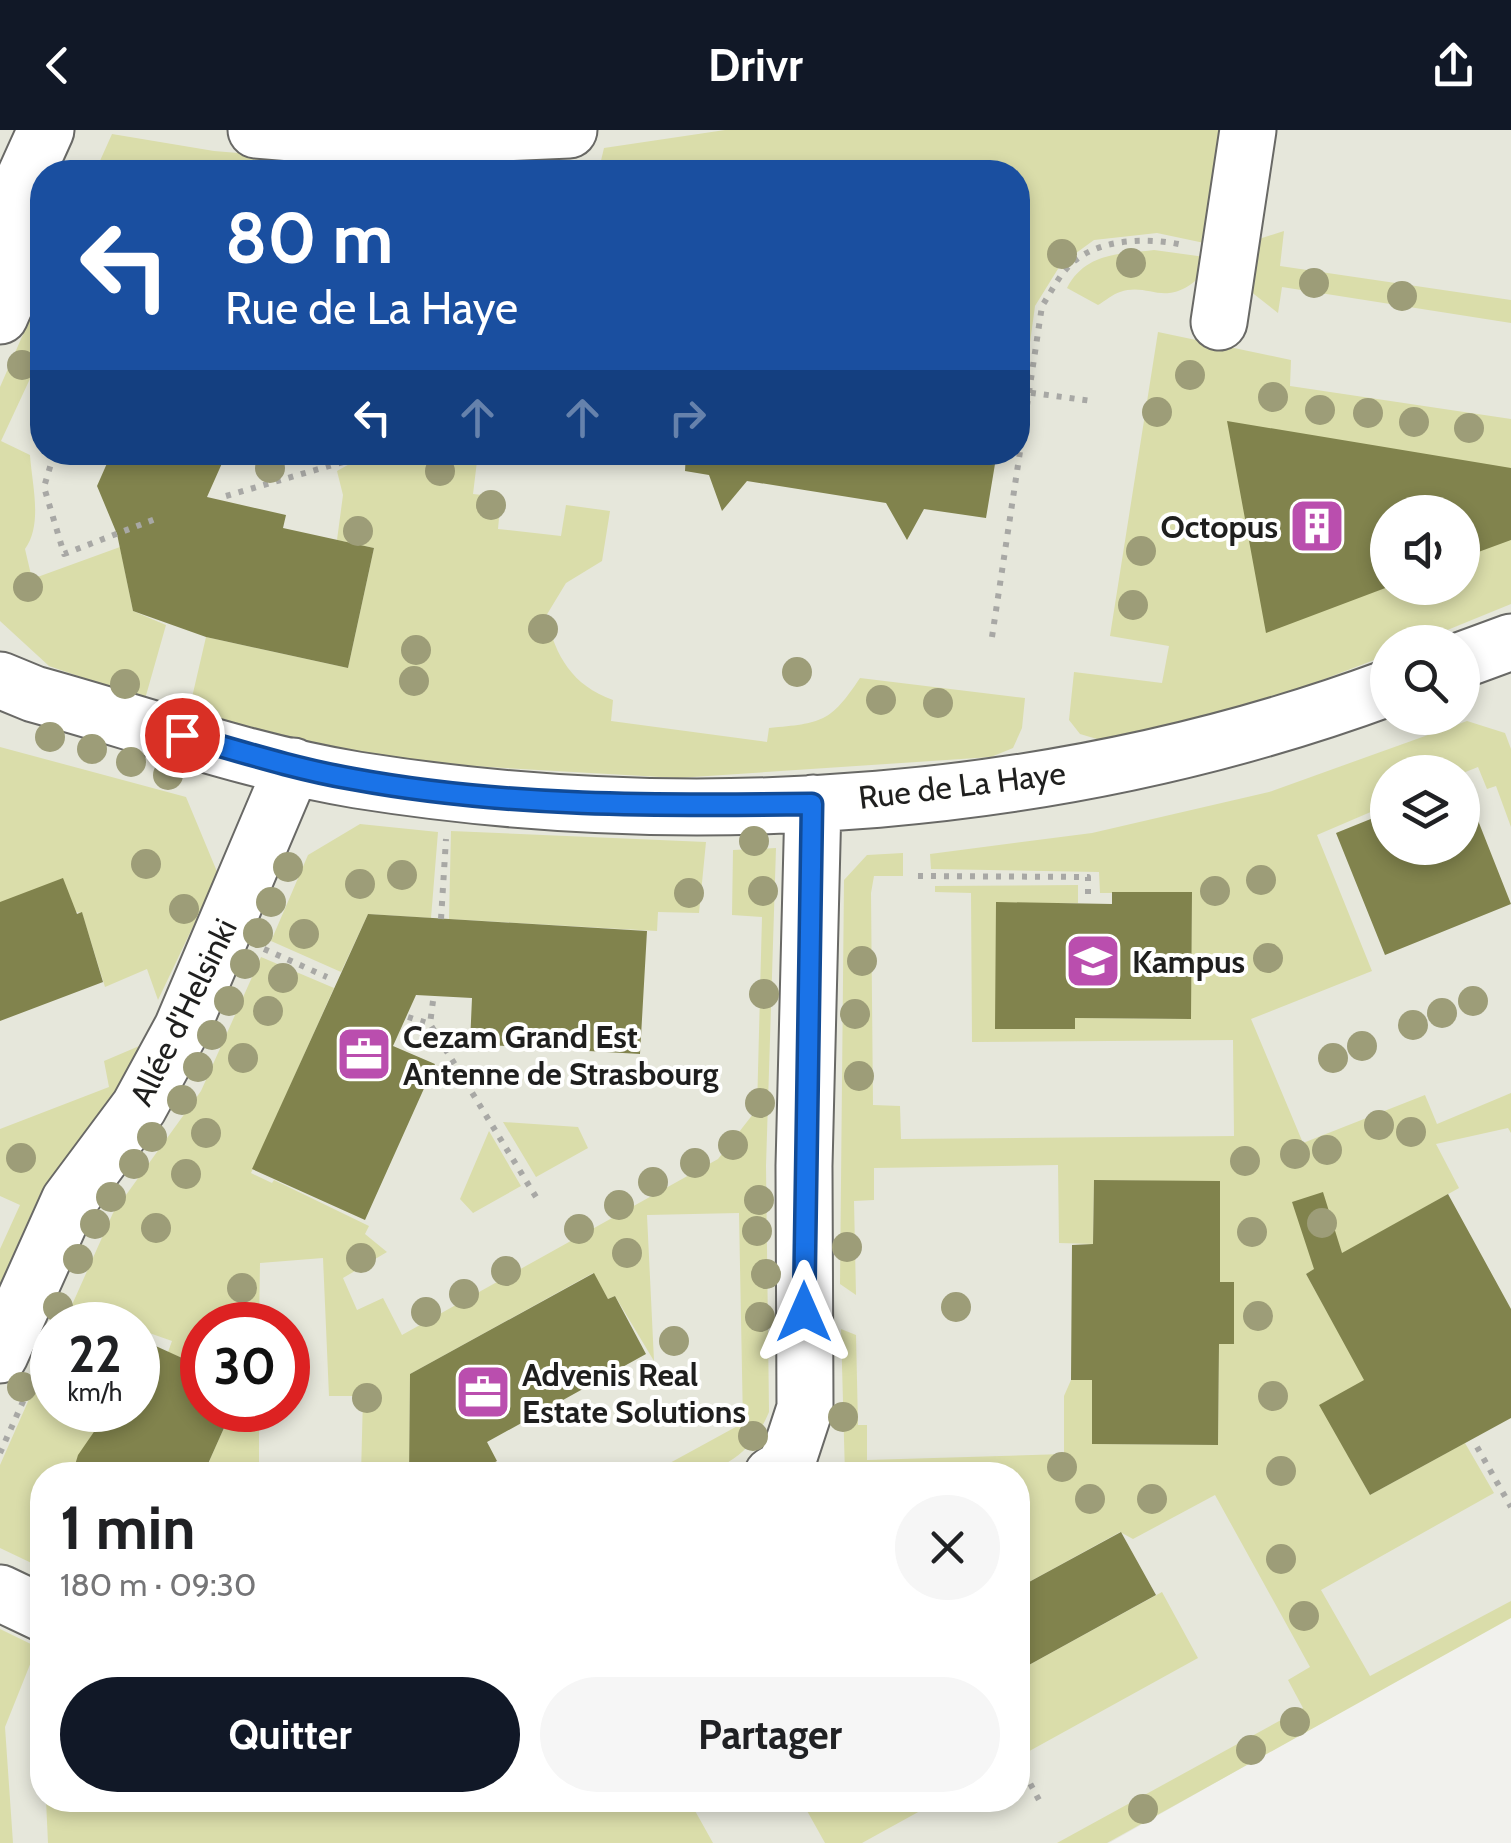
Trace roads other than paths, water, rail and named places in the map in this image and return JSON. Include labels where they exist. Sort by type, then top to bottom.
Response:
[{"type":"street","points":[[0,146],[7,130]]},
{"type":"street","points":[[32,160],[46,130]]},
{"type":"street","points":[[69,160],[83,130]]},
{"type":"street","points":[[256,130],[364,139],[569,130]]},
{"type":"street","points":[[1219,322],[1248,130]]},
{"type":"street","points":[[0,232],[30,165]]},
{"type":"street","points":[[0,316],[30,247]]},
{"type":"street","points":[[1480,653],[1511,642]]},
{"type":"street","name":"Rue de La Haye","points":[[0,680],[34,694],[293,766],[472,796],[639,805],[812,804],[1040,778],[1172,752],[1305,718],[1370,695]]},
{"type":"street","name":"Allée d'Helsinki","points":[[0,1355],[69,1200],[139,1107],[182,1028],[293,766]]},
{"type":"street","points":[[787,1462],[805,1408],[804,1166],[812,804]]},
{"type":"street","points":[[0,1593],[30,1607]]},
{"type":"place","name":"Octopus","points":[[1317,526]]},
{"type":"place","name":"Kampus","points":[[1093,961]]},
{"type":"place","name":"Cezam Grand Est Antenne de Strasbourg","points":[[364,1054]]},
{"type":"place","name":"Advenis Real Estate Solutions","points":[[483,1392]]}]
